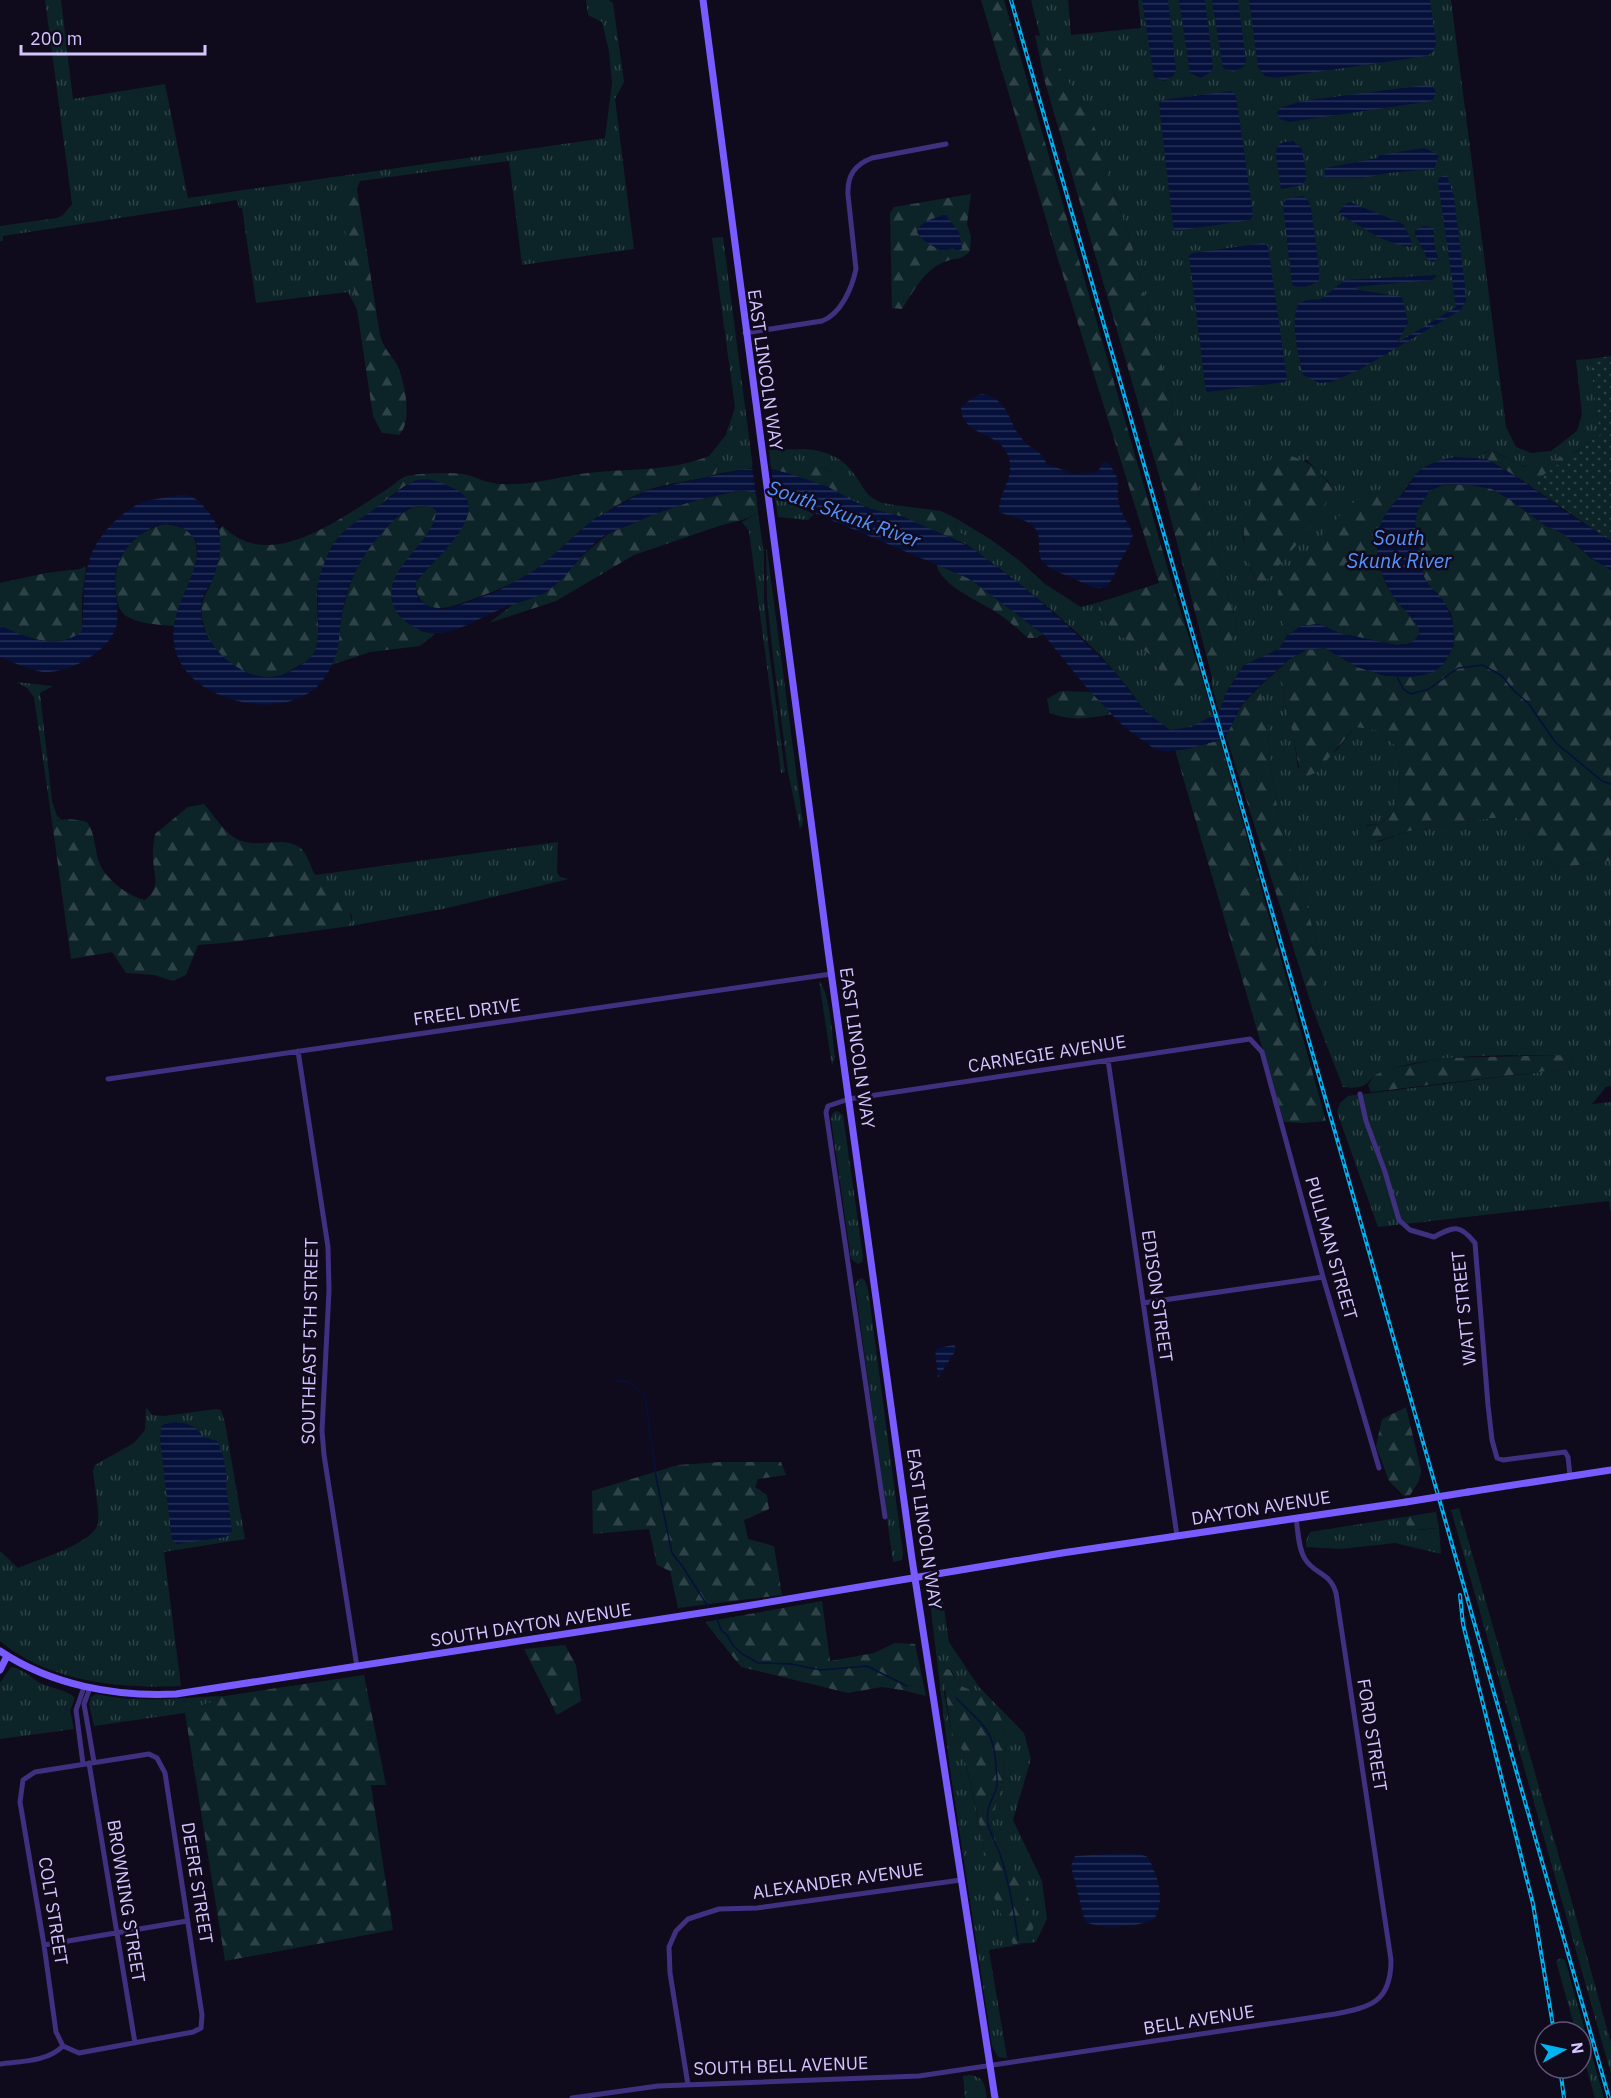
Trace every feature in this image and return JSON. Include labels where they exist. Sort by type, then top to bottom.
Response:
[{"type":"main road","name":"EAST LINCOLN WAY","points":[[703,0],[831,974],[915,1579],[995,2098]]},
{"type":"main road","name":"DAYTON AVENUE","points":[[915,1579],[1177,1536],[1611,1470]]},
{"type":"main road","name":"SOUTH DAYTON AVENUE","points":[[87,1687],[151,1695],[226,1687],[915,1579]]},
{"type":"main road","points":[[0,1651],[45,1674],[87,1687]]},
{"type":"main road","points":[[0,1670],[7,1656]]},
{"type":"street","points":[[745,333],[831,318],[849,290],[856,269],[847,184],[850,174],[864,161],[872,158],[946,144]]},
{"type":"street","name":"FREEL DRIVE","points":[[108,1079],[831,974]]},
{"type":"street","name":"CARNEGIE AVENUE","points":[[849,1099],[1250,1038]]},
{"type":"street","name":"PULLMAN STREET","points":[[1250,1038],[1262,1052],[1323,1277],[1379,1468]]},
{"type":"street","name":"SOUTHEAST 5TH STREET","points":[[298,1051],[328,1247],[329,1290],[322,1422],[324,1455],[357,1667]]},
{"type":"street","name":"EDISON STREET","points":[[1108,1060],[1177,1536]]},
{"type":"street","name":"WATT STREET","points":[[1360,1094],[1366,1121],[1385,1172],[1399,1220],[1410,1230],[1434,1237],[1458,1228],[1466,1232],[1475,1243],[1488,1405],[1492,1440],[1497,1458],[1503,1460],[1564,1452],[1568,1457],[1570,1476]]},
{"type":"street","points":[[849,1099],[828,1106],[826,1112],[885,1517]]},
{"type":"street","points":[[1143,1302],[1323,1277]]},
{"type":"street","name":"FORD STREET","points":[[1296,1518],[1305,1559],[1330,1580],[1336,1593],[1389,1943],[1391,1971]]},
{"type":"street","name":"BROWNING STREET","points":[[87,1687],[84,1704],[88,1763]]},
{"type":"street","name":"BROWNING STREET","points":[[87,1687],[76,1710],[88,1763],[135,2043]]},
{"type":"street","name":"DEERE STREET","points":[[88,1763],[149,1754],[157,1758],[165,1773],[202,2015],[201,2028],[193,2032],[135,2043]]},
{"type":"street","name":"COLT STREET","points":[[63,2046],[56,2032],[20,1802],[23,1780],[35,1772],[88,1763]]},
{"type":"street","name":"ALEXANDER AVENUE","points":[[688,2085],[670,1973],[669,1947],[676,1932],[688,1919],[719,1909],[757,1908],[961,1880]]},
{"type":"street","points":[[44,1945],[187,1921]]},
{"type":"street","name":"BELL AVENUE","points":[[990,2067],[1359,2009],[1369,2006],[1383,1995],[1388,1988],[1391,1971]]},
{"type":"street","points":[[0,2064],[45,2057],[55,2053],[63,2046],[79,2053],[135,2043]]},
{"type":"street","name":"SOUTH BELL AVENUE","points":[[572,2098],[658,2086],[919,2076],[990,2067]]},
{"type":"green space","points":[[45,0],[61,0],[73,99],[165,84],[188,198],[605,138],[612,83],[609,51],[602,22],[588,15],[586,0],[609,0],[613,3],[624,82],[615,99],[634,249],[522,265],[509,161],[360,181],[357,189],[348,190],[341,197],[359,313],[348,292],[256,303],[242,208],[239,208],[237,200],[3,236],[3,241],[0,241],[0,226],[57,218],[63,215],[72,204]]},
{"type":"green space","points":[[981,0],[1004,0],[1171,580],[1204,685],[1195,691],[1176,692],[1162,675],[1151,655],[1115,632],[1098,613],[1100,602],[1159,583],[1056,253]]},
{"type":"green space","points":[[1031,0],[1068,0],[1071,35],[1141,28],[1138,0],[1451,0],[1506,427],[1516,447],[1531,453],[1551,451],[1577,431],[1582,414],[1576,360],[1590,359],[1600,435],[1564,458],[1543,467],[1524,466],[1490,450],[1483,453],[1486,459],[1442,460],[1426,467],[1415,476],[1398,499],[1385,489],[1279,613],[1287,636],[1279,649],[1244,665],[1227,691],[1219,712],[1211,683],[1237,626],[1198,489],[1178,430],[1132,246],[1087,112],[1040,36]],"holes":[[[1306,459],[1328,481],[1334,494],[1260,588],[1251,569],[1243,538],[1247,515]]]},
{"type":"green space","points":[[1035,35],[1040,36],[1087,112],[1099,137],[1114,193],[1132,246],[1178,430],[1198,489],[1237,626],[1213,681],[1163,489],[1045,82]]},
{"type":"green space","points":[[357,189],[380,335],[396,363],[405,389],[406,421],[399,435],[382,433],[373,416],[340,197],[348,190]]},
{"type":"green space","points":[[971,194],[967,224],[971,236],[970,251],[930,271],[902,309],[892,308],[890,213],[894,207]]},
{"type":"green space","points":[[723,237],[753,468],[716,474],[717,468],[709,456],[726,435],[735,407],[712,238]]},
{"type":"green space","points":[[1611,356],[1611,541],[1529,485],[1600,435],[1590,359]]},
{"type":"green space","points":[[805,449],[828,454],[847,465],[870,496],[880,502],[894,505],[896,515],[874,510],[852,501],[855,495],[854,490],[837,475],[822,467],[782,463],[779,471],[771,469],[769,450]]},
{"type":"green space","points":[[1490,450],[1525,467],[1540,467],[1570,453],[1586,454],[1611,541],[1534,488],[1486,459],[1483,454]]},
{"type":"green space","points":[[1275,451],[1295,457],[1317,470],[1335,494],[1328,499],[1309,530],[1260,588],[1246,552],[1244,529],[1255,494]]},
{"type":"green space","points":[[709,456],[717,468],[716,474],[645,491],[596,519],[531,573],[500,589],[438,608],[424,603],[418,595],[415,583],[459,532],[417,480],[408,484],[383,503],[321,580],[317,592],[318,638],[314,653],[304,663],[278,677],[260,678],[239,670],[213,646],[204,626],[202,605],[213,578],[220,548],[219,529],[223,526],[241,540],[262,545],[283,543],[327,526],[402,478],[409,476],[458,473],[498,484],[524,484],[588,473],[680,465]]},
{"type":"green space","points":[[794,461],[820,466],[841,478],[855,490],[852,501],[828,487],[779,471],[782,463]]},
{"type":"green space","points":[[1445,484],[1492,489],[1546,526],[1562,533],[1591,558],[1611,570],[1611,847],[1609,861],[1555,868],[1518,818],[1490,818],[1409,831],[1366,845],[1358,836],[1358,827],[1381,824],[1392,813],[1399,794],[1400,768],[1396,746],[1378,730],[1355,727],[1317,772],[1301,779],[1278,670],[1288,660],[1306,650],[1325,648],[1357,667],[1386,676],[1397,676],[1443,665],[1454,645],[1451,614],[1424,577],[1415,524],[1417,512],[1429,491]]},
{"type":"green space","points":[[1385,489],[1398,499],[1391,506],[1377,543],[1380,568],[1396,600],[1418,625],[1420,633],[1416,639],[1408,644],[1396,645],[1339,633],[1319,624],[1301,626],[1287,636],[1279,613],[1278,591],[1326,530],[1349,506],[1369,491]]},
{"type":"green space","points":[[742,490],[756,492],[758,513],[743,520],[634,555],[556,601],[489,623],[515,603],[533,597],[608,534],[657,512],[688,502]]},
{"type":"green space","points":[[775,497],[814,514],[808,520],[778,517]]},
{"type":"green space","points":[[417,505],[428,505],[436,510],[435,518],[428,534],[399,571],[420,631],[435,634],[420,646],[370,652],[331,665],[350,586],[365,553],[387,525]]},
{"type":"green space","points":[[894,505],[941,511],[957,519],[955,530],[978,543],[979,553],[966,544],[896,515]]},
{"type":"green space","points":[[758,513],[764,554],[764,600],[768,643],[785,772],[781,773],[749,531],[742,522]]},
{"type":"green space","points":[[957,519],[990,539],[1020,561],[1045,584],[1081,607],[1100,602],[1098,613],[1115,632],[1151,655],[1162,675],[1195,691],[1204,685],[1213,716],[1193,727],[1175,731],[1157,723],[1095,650],[1039,599],[979,553],[978,543],[955,530]]},
{"type":"green space","points":[[164,524],[183,528],[193,537],[197,549],[196,564],[174,626],[144,623],[128,617],[121,610],[116,593],[117,569],[126,549],[142,534]]},
{"type":"green space","points":[[766,550],[803,824],[800,829],[788,772],[773,656],[767,599]]},
{"type":"green space","points":[[936,564],[970,579],[1043,634],[1037,638],[1028,638],[999,614],[946,580]]},
{"type":"green space","points":[[85,566],[82,631],[62,641],[52,642],[31,638],[0,626],[0,583],[46,573],[80,569]]},
{"type":"green space","points":[[1278,670],[1294,739],[1298,769],[1336,751],[1355,727],[1378,730],[1396,746],[1400,768],[1399,794],[1392,813],[1381,824],[1366,825],[1378,842],[1409,831],[1490,818],[1518,818],[1555,868],[1609,861],[1611,847],[1611,1086],[1606,1087],[1592,1104],[1611,1102],[1611,1214],[1609,1201],[1378,1227],[1337,1112],[1340,1103],[1348,1096],[1565,1069],[1573,1062],[1568,1055],[1500,1055],[1431,1060],[1387,1070],[1360,1087],[1343,1087],[1313,1010],[1321,1000],[1322,964],[1295,861],[1279,818],[1271,769],[1267,718],[1259,687]]},
{"type":"green space","points":[[16,682],[53,686],[40,693],[52,801],[57,816],[61,819],[52,822],[34,697],[27,688]]},
{"type":"green space","points":[[1259,687],[1267,718],[1271,769],[1279,818],[1295,861],[1322,964],[1321,1000],[1313,1010],[1226,736],[1241,706]]},
{"type":"green space","points":[[1061,691],[1092,692],[1113,714],[1074,718],[1050,713],[1047,699]]},
{"type":"green space","points":[[1220,740],[1326,1121],[1284,1122],[1175,750]]},
{"type":"green space","points":[[204,804],[224,829],[239,840],[252,843],[286,842],[298,846],[306,856],[315,875],[334,887],[346,902],[351,926],[198,945],[186,975],[173,981],[154,975],[126,973],[112,952],[71,959],[52,822],[70,819],[87,822],[92,832],[99,862],[106,874],[125,891],[145,900],[155,886],[153,853],[155,834],[188,807]]},
{"type":"green space","points":[[558,842],[557,872],[560,877],[569,879],[443,909],[351,926],[352,915],[315,875]]},
{"type":"green space","points":[[819,981],[826,996],[830,1017],[835,1057],[832,1066]]},
{"type":"green space","points":[[1568,1055],[1573,1062],[1565,1069],[1371,1092],[1368,1085],[1374,1076],[1384,1070],[1444,1058]]},
{"type":"green space","points":[[837,1111],[843,1115],[863,1257],[862,1262],[858,1264],[851,1259],[831,1119],[833,1113]]},
{"type":"green space","points":[[862,1278],[868,1289],[903,1553],[902,1560],[893,1562],[855,1285]]},
{"type":"green space","points":[[146,1407],[152,1415],[164,1416],[221,1410],[245,1539],[164,1552],[181,1686],[134,1686],[86,1680],[40,1666],[19,1655],[0,1641],[0,1551],[18,1568],[50,1556],[87,1537],[98,1523],[93,1471],[95,1465],[134,1443],[145,1430]]},
{"type":"green space","points":[[1406,1407],[1421,1470],[1419,1481],[1410,1495],[1404,1496],[1389,1481],[1376,1446],[1382,1419]]},
{"type":"green space","points":[[781,1462],[786,1475],[758,1479],[755,1487],[767,1495],[769,1509],[744,1520],[748,1539],[774,1546],[782,1595],[678,1608],[670,1571],[657,1565],[649,1529],[593,1534],[592,1491],[678,1465]]},
{"type":"green space","points":[[1459,1508],[1611,2043],[1611,2074],[1451,1510]]},
{"type":"green space","points":[[1436,1512],[1439,1528],[1409,1530],[1405,1520],[1410,1516]]},
{"type":"green space","points":[[1410,1516],[1405,1520],[1420,1530],[1439,1528],[1441,1554],[1395,1543],[1341,1549],[1306,1547],[1310,1532]]},
{"type":"green space","points":[[941,1588],[949,1642],[979,1687],[1024,1733],[1031,1759],[1013,1820],[1042,1881],[1047,1919],[1036,1942],[1030,1943],[1034,1924],[1015,1872],[1004,1849],[995,1839],[991,1825],[1006,1755],[1004,1726],[978,1693],[959,1685],[951,1670],[944,1692],[952,1736],[963,1751],[983,1841],[984,1859],[1013,1943],[1022,1944],[989,1950],[1007,2058],[998,2057],[992,2046],[950,1769],[930,1602],[932,1592]]},
{"type":"green space","points":[[822,1601],[830,1661],[874,1653],[895,1643],[915,1644],[926,1696],[882,1687],[848,1693],[741,1667],[705,1622]]},
{"type":"green space","points":[[565,1645],[576,1665],[581,1701],[557,1715],[524,1649]]},
{"type":"green space","points":[[11,1667],[75,1698],[70,1711],[74,1729],[0,1739],[0,1683]]},
{"type":"green space","points":[[942,1668],[950,1670],[959,1685],[978,1693],[998,1711],[1004,1726],[1006,1755],[991,1825],[995,1839],[1004,1849],[1030,1902],[1034,1924],[1030,1943],[1013,1944],[990,1887],[983,1841],[963,1751],[952,1736]]},
{"type":"green space","points":[[364,1675],[386,1785],[371,1785],[393,1930],[225,1961],[185,1713],[225,1696]]},
{"type":"green space","points":[[96,1694],[128,1699],[225,1696],[185,1713],[94,1726],[89,1704],[91,1697]]},
{"type":"green space","points":[[1561,1958],[1565,1960],[1582,2020],[1573,2020],[1556,1961]]},
{"type":"green space","points":[[1593,2059],[1604,2098],[1595,2098],[1590,2080],[1593,2080]]},
{"type":"green space","points":[[969,2075],[981,2079],[987,2098],[965,2098],[963,2076]]},
{"type":"water","points":[[1142,0],[1168,0],[1176,70],[1174,75],[1164,81],[1154,77]]},
{"type":"water","points":[[1179,0],[1205,0],[1213,66],[1211,72],[1201,78],[1190,73]]},
{"type":"water","points":[[1212,0],[1238,0],[1246,61],[1243,67],[1233,72],[1223,68]]},
{"type":"water","points":[[1249,0],[1430,0],[1436,42],[1434,51],[1427,56],[1275,78],[1265,76],[1258,67]]},
{"type":"water","points":[[1433,85],[1436,93],[1432,101],[1289,122],[1280,119],[1277,113],[1280,108],[1302,101]]},
{"type":"water","points":[[1231,91],[1236,95],[1253,215],[1250,220],[1176,231],[1172,217],[1159,104],[1163,100]]},
{"type":"water","points":[[1293,141],[1302,149],[1307,177],[1302,185],[1281,189],[1276,156],[1277,147],[1283,142]]},
{"type":"water","points":[[1424,148],[1439,155],[1434,169],[1388,173],[1363,178],[1324,177],[1325,168],[1377,158],[1380,155]]},
{"type":"water","points":[[1447,175],[1454,197],[1465,286],[1466,300],[1461,310],[1359,370],[1331,382],[1319,383],[1303,375],[1295,328],[1296,310],[1299,303],[1321,299],[1345,280],[1436,275],[1432,280],[1354,287],[1359,290],[1402,297],[1408,323],[1397,343],[1456,307],[1438,181],[1440,177]]},
{"type":"water","points":[[1303,196],[1308,200],[1311,208],[1319,281],[1309,286],[1299,287],[1292,285],[1283,205],[1286,199]]},
{"type":"water","points":[[1350,202],[1403,224],[1412,247],[1380,238],[1341,215],[1339,212],[1344,205]]},
{"type":"water","points":[[945,214],[959,232],[962,249],[957,251],[953,248],[943,251],[925,241],[917,232],[925,222]]},
{"type":"water","points":[[1424,226],[1434,228],[1434,243],[1438,257],[1434,262],[1428,260],[1415,234],[1415,230]]},
{"type":"water","points":[[1264,243],[1268,246],[1287,379],[1285,382],[1208,392],[1206,391],[1189,256],[1193,253]]},
{"type":"water","points":[[981,394],[991,396],[1003,406],[1019,434],[1028,445],[1039,452],[1047,464],[1074,474],[1098,472],[1102,463],[1107,462],[1116,475],[1118,501],[1133,535],[1114,575],[1105,586],[1095,588],[1048,566],[1040,557],[1038,534],[1033,526],[1021,519],[999,512],[999,505],[1010,472],[1009,458],[1005,449],[998,443],[967,424],[961,407]]},
{"type":"water","name":"South Skunk River","points":[[1455,457],[1486,459],[1520,479],[1611,541],[1611,570],[1592,558],[1562,533],[1546,526],[1492,489],[1445,484],[1429,491],[1417,512],[1415,524],[1424,577],[1446,605],[1453,624],[1454,645],[1443,665],[1434,672],[1423,675],[1386,676],[1357,667],[1325,648],[1306,650],[1288,660],[1254,691],[1241,706],[1226,736],[1187,749],[1165,752],[1153,748],[1123,726],[1086,687],[1043,634],[970,579],[782,499],[742,490],[687,503],[612,532],[592,546],[555,586],[546,592],[456,630],[434,633],[423,631],[405,621],[392,601],[392,589],[396,577],[428,532],[434,521],[436,510],[425,506],[408,509],[398,516],[373,543],[353,577],[344,603],[337,651],[328,672],[312,691],[287,702],[268,705],[228,698],[201,685],[183,666],[177,655],[174,628],[177,612],[196,563],[197,547],[190,533],[176,525],[167,524],[151,528],[129,545],[124,552],[115,577],[117,623],[114,633],[99,651],[77,664],[53,672],[32,670],[0,657],[0,626],[31,638],[52,642],[62,641],[82,631],[85,580],[93,550],[107,529],[120,517],[149,500],[187,495],[199,501],[210,514],[220,537],[220,553],[216,570],[201,606],[204,626],[221,654],[237,667],[260,677],[272,677],[293,670],[314,653],[318,638],[319,581],[328,554],[338,537],[399,490],[417,480],[440,482],[453,488],[465,497],[469,508],[457,535],[415,583],[417,595],[423,603],[444,609],[498,591],[537,569],[594,519],[645,491],[744,469],[767,469],[788,473],[828,487],[867,508],[904,517],[976,551],[1024,587],[1067,625],[1114,671],[1145,711],[1170,730],[1191,727],[1219,712],[1227,691],[1244,665],[1279,649],[1287,636],[1301,626],[1319,624],[1339,633],[1396,645],[1408,644],[1416,639],[1420,633],[1418,628],[1390,591],[1381,571],[1377,537],[1388,510],[1406,490],[1417,473],[1434,462]]},
{"type":"water","points":[[953,1345],[956,1350],[938,1378],[935,1349]]},
{"type":"water","points":[[174,1422],[191,1425],[203,1437],[217,1441],[219,1445],[226,1470],[232,1531],[226,1537],[177,1544],[172,1540],[160,1439],[162,1425]]},
{"type":"water","points":[[1125,1853],[1148,1857],[1152,1865],[1160,1896],[1158,1912],[1154,1920],[1120,1927],[1085,1922],[1071,1866],[1075,1856]]},
{"type":"pier","points":[[752,465],[771,466],[775,500],[756,495]]},
{"type":"waterway","points":[[1397,676],[1403,689],[1411,694],[1429,689],[1458,668],[1483,665],[1502,676],[1528,703],[1556,743],[1602,781],[1611,784]]},
{"type":"waterway","points":[[617,1380],[629,1382],[645,1395],[656,1477],[672,1553],[709,1608]]},
{"type":"waterway","points":[[716,1616],[721,1630],[734,1647],[758,1663],[791,1664],[821,1670],[867,1666],[907,1686]]},
{"type":"waterway","points":[[956,1698],[985,1727],[995,1753],[997,1783],[987,1817],[1006,1875],[1018,1940]]},
{"type":"railway","points":[[1011,0],[1609,2098]]},
{"type":"railway","points":[[1460,1595],[1463,1624],[1533,1904],[1552,2020]]},
{"type":"railway","points":[[1562,2080],[1564,2098]]}]
